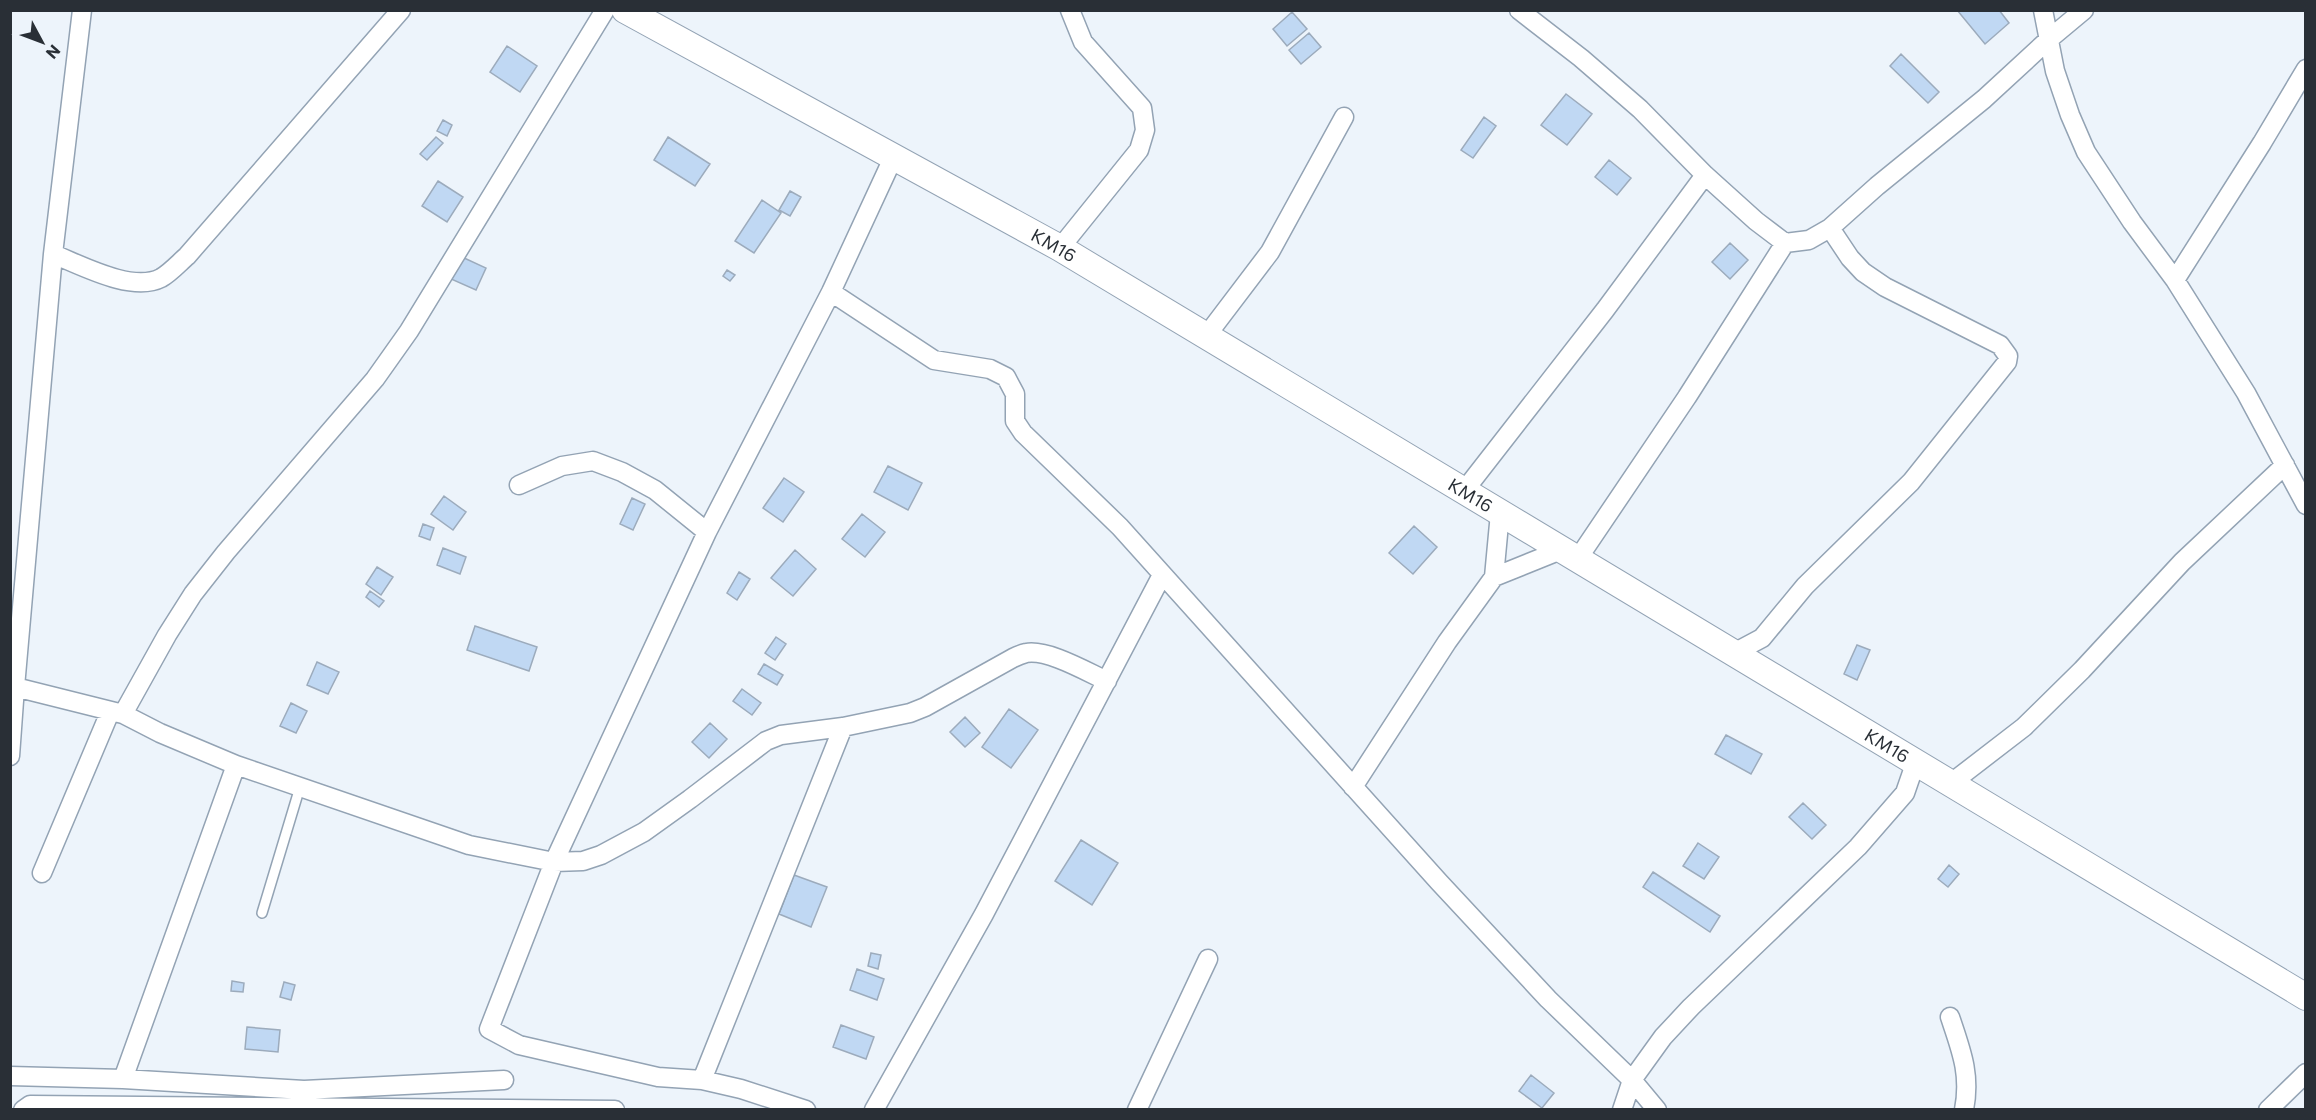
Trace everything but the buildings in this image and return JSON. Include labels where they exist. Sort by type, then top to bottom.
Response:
[{"type":"street","points":[[10,756],[53,254],[82,10]]},
{"type":"street","points":[[53,254],[121,280],[144,283],[162,278],[187,256],[401,10]]},
{"type":"street","points":[[42,873],[117,713],[167,635],[226,552],[375,379],[409,331],[605,10]]},
{"type":"street","points":[[1060,248],[1139,150],[1145,130],[1142,108],[1083,42],[1070,10]]},
{"type":"street","points":[[1519,10],[1581,58],[1640,109],[1705,176],[1785,243],[1809,240],[1830,228],[1877,186],[1984,99],[2084,10]]},
{"type":"street","points":[[2043,10],[2055,72],[2086,152],[2132,222],[2175,280],[2246,393],[2306,505]]},
{"type":"street","name":"KM16","points":[[632,12],[1060,248],[1208,335],[1731,654],[2306,997]]},
{"type":"street","points":[[2175,280],[2306,69]]},
{"type":"street","points":[[1208,335],[1270,252],[1344,117]]},
{"type":"street","points":[[806,1110],[741,1089],[702,1080],[658,1077],[519,1045],[489,1029],[554,862],[707,532],[831,292],[894,156]]},
{"type":"street","points":[[1464,491],[1605,310],[1705,176]]},
{"type":"street","points":[[1731,654],[1762,638],[1772,623],[1805,586],[1905,488],[2007,362],[2007,356],[2000,345],[1885,287],[1863,272],[1850,258],[1830,228]]},
{"type":"street","points":[[1494,577],[1569,555],[1687,397],[1785,243]]},
{"type":"street","points":[[831,292],[934,360],[990,369],[1006,377],[1015,394],[1015,421],[1023,433],[1120,527],[1548,999],[1632,1080],[1657,1110]]},
{"type":"street","points":[[519,485],[562,466],[593,461],[622,472],[655,490],[707,532]]},
{"type":"street","points":[[1950,783],[2024,727],[2082,670],[2182,562],[2285,465]]},
{"type":"street","points":[[1353,786],[1447,642],[1494,577],[1500,513]]},
{"type":"street","points":[[874,1110],[984,914],[1162,575]]},
{"type":"street","points":[[15,687],[117,713],[236,765],[469,845],[554,862],[583,861],[644,832],[690,800],[766,741],[781,735],[843,727],[910,713],[1028,652],[1061,661],[1107,681]]},
{"type":"street","points":[[702,1080],[843,727]]},
{"type":"street","points":[[1622,1110],[1632,1080],[1664,1037],[1691,1007],[1858,847],[1905,793],[1916,764]]},
{"type":"street","points":[[123,1078],[236,765]]},
{"type":"street","points":[[1137,1110],[1208,959]]},
{"type":"street","points":[[1950,1017],[1965,1060],[1967,1084],[1964,1110]]},
{"type":"street","points":[[2268,1110],[2306,1073]]},
{"type":"street","points":[[10,1077],[123,1078],[304,1090],[504,1080]]},
{"type":"street","points":[[23,1110],[30,1105],[615,1110]]},
{"type":"lane","points":[[262,913],[300,787]]}]
